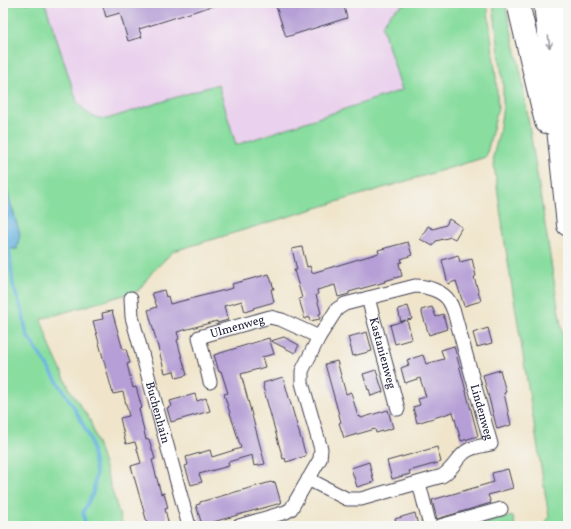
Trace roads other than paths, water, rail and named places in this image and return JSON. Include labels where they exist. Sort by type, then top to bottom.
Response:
[{"type":"highway","points":[[518,3],[564,191]]},
{"type":"highway","points":[[545,3],[568,225]]},
{"type":"highway","points":[[561,3],[568,68]]},
{"type":"street","name":"Lindenweg","points":[[308,479],[347,499],[361,499],[442,476],[450,471],[464,453],[469,450],[491,444],[454,312],[448,299],[435,290],[422,286],[415,286],[368,298]]},
{"type":"street","name":"Buchenhain","points":[[131,298],[132,317],[189,526]]},
{"type":"street","points":[[239,526],[286,512],[291,509],[320,458],[321,449],[302,382],[302,371],[305,362],[319,337],[337,309],[345,304],[368,298]]},
{"type":"street","name":"Kastanienweg","points":[[368,298],[398,409]]},
{"type":"street","name":"Ulmenweg","points":[[210,382],[199,337],[270,317],[282,320],[319,337]]},
{"type":"street","points":[[419,483],[430,526]]},
{"type":"street","points":[[440,526],[501,509]]},
{"type":"water","points":[[3,168],[5,184],[20,234],[17,249],[3,248]]},
{"type":"waterway","points":[[9,245],[13,286],[22,310],[27,335],[72,404],[90,438],[96,473],[93,493],[83,512],[85,526]]}]
